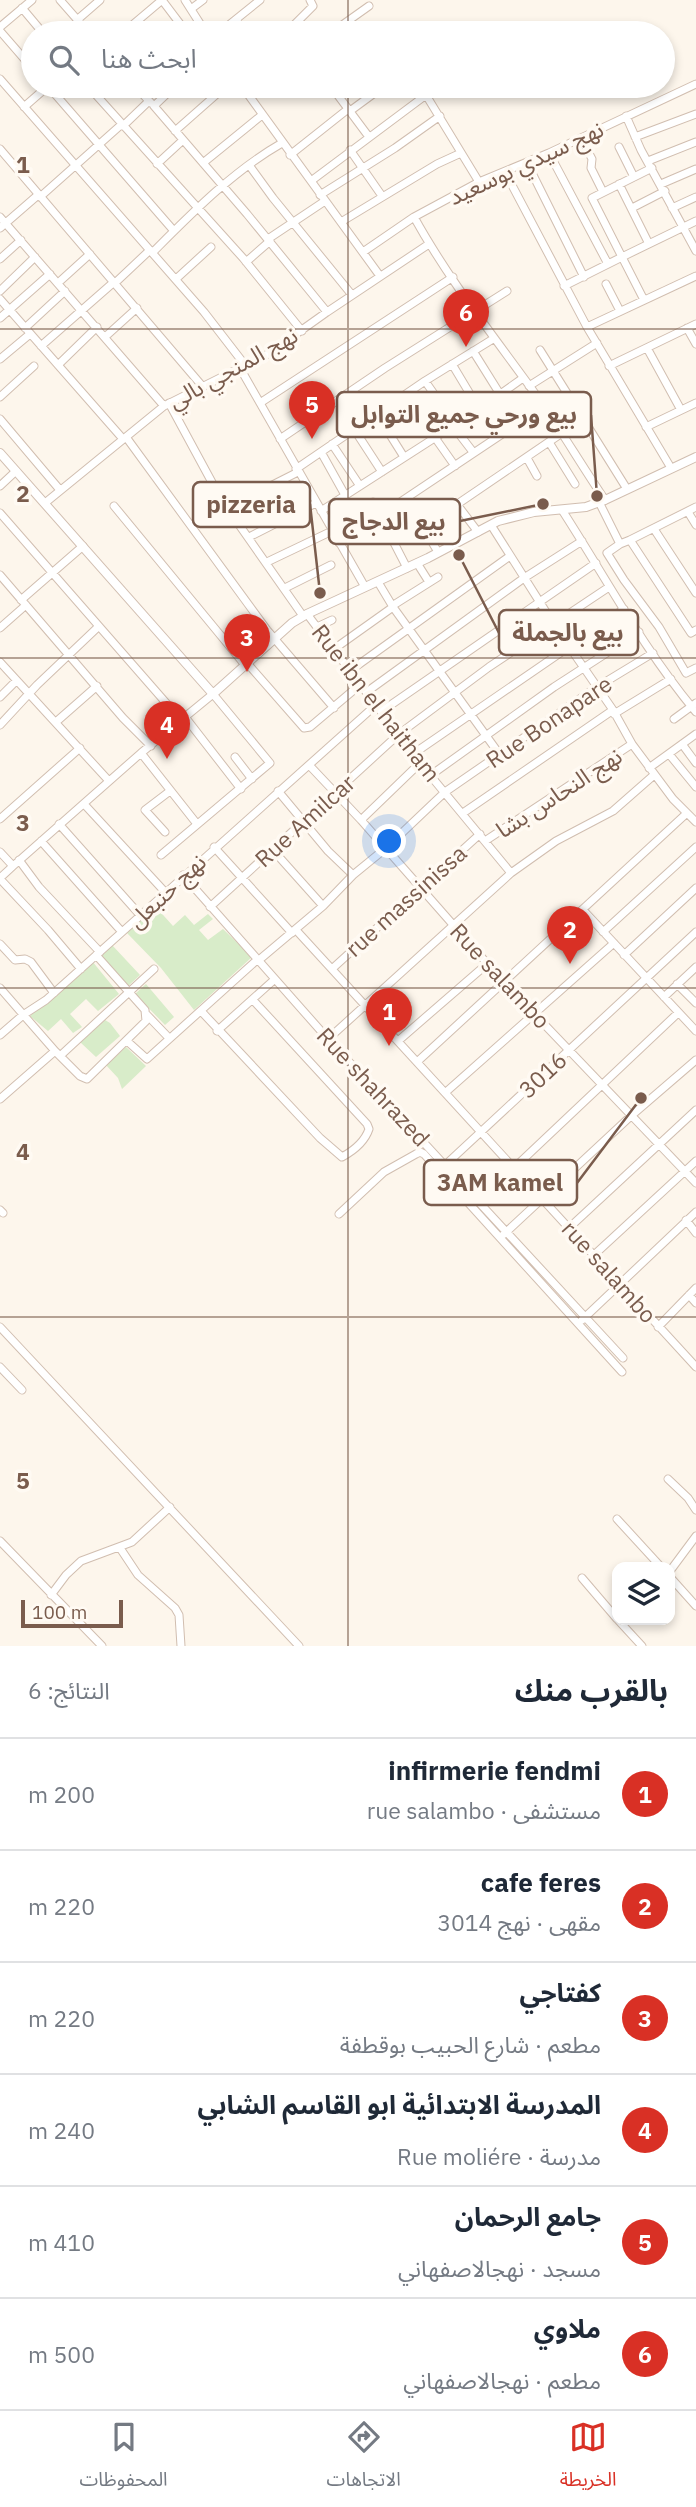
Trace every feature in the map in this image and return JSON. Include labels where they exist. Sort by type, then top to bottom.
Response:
[{"type":"street","points":[[21,54],[0,29],[32,0]]},
{"type":"street","points":[[60,0],[77,20],[100,0]]},
{"type":"street","points":[[137,21],[162,0],[176,21]]},
{"type":"street","points":[[185,0],[198,21]]},
{"type":"street","points":[[191,9],[203,0]]},
{"type":"street","points":[[236,20],[260,0]]},
{"type":"street","points":[[298,21],[313,6],[310,0]]},
{"type":"street","points":[[348,21],[369,6]]},
{"type":"street","points":[[22,8],[33,21]]},
{"type":"street","points":[[0,79],[176,279],[242,367],[297,471],[365,587]]},
{"type":"street","name":"نهج سيدي بوسعيد","points":[[675,94],[696,84]]},
{"type":"street","points":[[24,107],[34,98]]},
{"type":"street","points":[[59,98],[174,231]]},
{"type":"street","points":[[98,98],[246,262],[302,331]]},
{"type":"street","points":[[146,98],[269,240],[327,312]]},
{"type":"street","points":[[2,223],[159,98]]},
{"type":"street","points":[[175,131],[211,98]]},
{"type":"street","points":[[250,98],[380,276]]},
{"type":"street","points":[[340,98],[369,137]]},
{"type":"street","points":[[290,155],[366,98]]},
{"type":"street","points":[[311,181],[422,98]]},
{"type":"street","points":[[428,98],[480,182]]},
{"type":"street","name":"نهج سيدي بوسعيد","points":[[363,252],[414,217],[480,182],[665,98]]},
{"type":"street","points":[[635,137],[696,114]]},
{"type":"street","points":[[203,163],[262,115]]},
{"type":"street","points":[[246,262],[269,240],[362,168],[440,116]]},
{"type":"street","points":[[626,116],[695,248]]},
{"type":"street","points":[[582,138],[592,159],[591,168],[603,192]]},
{"type":"street","points":[[157,164],[183,140]]},
{"type":"street","points":[[41,346],[223,186],[282,142]]},
{"type":"street","points":[[644,300],[592,198],[634,177],[650,164],[696,142]]},
{"type":"street","points":[[619,146],[634,177]]},
{"type":"street","points":[[0,149],[203,387]]},
{"type":"street","points":[[351,150],[382,196]]},
{"type":"street","points":[[341,222],[436,164],[461,153]]},
{"type":"street","points":[[549,153],[608,264]]},
{"type":"street","points":[[527,163],[584,277]]},
{"type":"street","points":[[249,165],[352,295]]},
{"type":"street","points":[[632,208],[696,169]]},
{"type":"street","points":[[505,172],[564,286],[671,468]]},
{"type":"street","points":[[619,184],[649,242]]},
{"type":"street","points":[[672,208],[696,197]]},
{"type":"street","points":[[414,217],[493,339],[562,433],[602,501],[620,544]]},
{"type":"street","points":[[564,286],[696,220]]},
{"type":"street","name":"Rue ibn el haitham","points":[[2,223],[21,240],[167,404],[227,508],[285,588],[362,683],[420,763],[511,873]]},
{"type":"street","points":[[0,259],[21,240]]},
{"type":"street","name":"نهج المنجي بالي","points":[[45,503],[167,404],[268,354],[429,244]]},
{"type":"street","points":[[176,279],[211,247]]},
{"type":"street","points":[[58,283],[90,254]]},
{"type":"street","points":[[0,290],[36,257]]},
{"type":"street","points":[[0,318],[50,274]]},
{"type":"street","points":[[587,327],[696,276]]},
{"type":"street","points":[[260,403],[453,277]]},
{"type":"street","points":[[606,284],[620,311]]},
{"type":"street","points":[[0,359],[65,291]]},
{"type":"street","points":[[280,439],[475,309],[507,291]]},
{"type":"street","points":[[0,299],[125,438],[275,639],[315,679],[334,708]]},
{"type":"street","points":[[106,337],[137,308]]},
{"type":"street","points":[[609,366],[696,324]]},
{"type":"street","points":[[58,365],[97,327]]},
{"type":"street","points":[[687,328],[696,345]]},
{"type":"street","points":[[227,508],[297,471],[425,381],[493,339]]},
{"type":"street","points":[[529,386],[597,343]]},
{"type":"street","points":[[647,348],[681,410]]},
{"type":"street","points":[[540,350],[627,489]]},
{"type":"street","points":[[473,351],[518,423]]},
{"type":"street","points":[[452,365],[488,424]]},
{"type":"street","points":[[0,397],[34,366]]},
{"type":"street","points":[[321,511],[523,378]]},
{"type":"street","points":[[425,381],[473,452]]},
{"type":"street","points":[[405,395],[455,466]]},
{"type":"street","points":[[646,426],[696,403]]},
{"type":"street","points":[[339,543],[544,406]]},
{"type":"street","points":[[386,408],[402,431]]},
{"type":"street","points":[[377,414],[404,457]]},
{"type":"street","points":[[0,418],[60,490]]},
{"type":"street","points":[[478,532],[459,507],[459,503],[584,418]]},
{"type":"street","points":[[354,429],[382,472]]},
{"type":"street","points":[[549,442],[575,484]]},
{"type":"street","points":[[332,444],[360,486]]},
{"type":"street","points":[[321,452],[345,495]]},
{"type":"street","points":[[0,453],[269,761],[269,765],[161,855]]},
{"type":"street","points":[[81,969],[0,878],[275,639],[305,615],[407,568],[491,524],[515,516],[586,507],[696,457]]},
{"type":"street","points":[[527,458],[537,477]]},
{"type":"street","points":[[0,486],[16,471]]},
{"type":"street","points":[[406,499],[439,552]]},
{"type":"street","points":[[373,502],[407,568]]},
{"type":"street","points":[[249,537],[316,503]]},
{"type":"street","points":[[114,506],[246,664],[304,728],[310,727],[362,683]]},
{"type":"street","points":[[696,508],[620,544],[607,553],[659,627],[686,673],[696,668]]},
{"type":"street","points":[[562,510],[653,653],[694,707],[674,719]]},
{"type":"street","points":[[688,512],[696,525]]},
{"type":"street","points":[[0,513],[98,627],[183,718],[241,789]]},
{"type":"street","points":[[491,524],[651,772],[696,822]]},
{"type":"street","points":[[654,528],[696,593]]},
{"type":"street","points":[[267,562],[332,531]]},
{"type":"street","points":[[630,540],[691,634],[696,629]]},
{"type":"street","points":[[368,691],[524,578],[582,541]]},
{"type":"street","points":[[0,628],[52,573],[83,546]]},
{"type":"street","points":[[351,670],[510,556]]},
{"type":"street","points":[[417,563],[429,582]]},
{"type":"street","points":[[382,711],[596,563]]},
{"type":"street","points":[[285,588],[331,565]]},
{"type":"street","points":[[0,575],[123,718],[151,746]]},
{"type":"street","points":[[334,649],[438,577]]},
{"type":"street","points":[[378,582],[392,607],[500,755]]},
{"type":"street","name":"Rue Amilcar","points":[[210,907],[272,849],[337,794],[399,734],[553,623],[609,587]]},
{"type":"street","points":[[413,754],[624,608]]},
{"type":"street","points":[[317,627],[332,620]]},
{"type":"street","points":[[0,725],[69,653],[98,627]]},
{"type":"street","points":[[431,775],[584,667],[639,632]]},
{"type":"street","name":"Rue Bonapare","points":[[127,1041],[146,1059],[323,906],[352,875],[386,848],[445,792],[597,687],[653,653]]},
{"type":"street","points":[[0,662],[109,781]]},
{"type":"street","points":[[463,813],[613,712],[671,679]]},
{"type":"street","points":[[0,696],[16,681]]},
{"type":"street","points":[[56,722],[97,686]]},
{"type":"street","name":"نهج حنبعل","points":[[0,1035],[54,993],[377,704]]},
{"type":"street","points":[[328,1038],[511,873],[556,841],[613,811],[669,754],[696,734]]},
{"type":"street","name":"نهج النحاس بشا","points":[[482,837],[632,744]]},
{"type":"street","points":[[682,744],[696,763]]},
{"type":"street","points":[[0,819],[80,748]]},
{"type":"street","points":[[141,754],[197,824]]},
{"type":"street","points":[[669,754],[696,787]]},
{"type":"street","points":[[235,757],[252,779]]},
{"type":"street","points":[[361,820],[420,763]]},
{"type":"street","name":"Rue salambo","points":[[309,765],[487,964],[696,1184]]},
{"type":"street","points":[[165,832],[145,810],[170,791]]},
{"type":"street","points":[[278,792],[352,875]]},
{"type":"street","points":[[84,804],[165,892]]},
{"type":"street","points":[[417,1062],[687,813]]},
{"type":"street","points":[[59,824],[141,915]]},
{"type":"street","name":"rue massinissa","points":[[333,968],[420,888],[482,837]]},
{"type":"street","points":[[41,841],[122,932]]},
{"type":"street","name":"rue salambo","points":[[215,847],[241,878],[333,968],[696,1367]]},
{"type":"street","points":[[603,932],[696,847]]},
{"type":"street","points":[[272,849],[323,906]]},
{"type":"street","points":[[0,852],[16,863],[39,887],[98,953],[145,1010],[147,1016],[169,1038]]},
{"type":"street","name":"Rue shahrazed","points":[[183,875],[442,1168],[506,1231],[623,1358]]},
{"type":"street","points":[[624,955],[696,888]]},
{"type":"street","points":[[583,910],[696,1031]]},
{"type":"street","name":"3016","points":[[442,1168],[696,932]]},
{"type":"street","points":[[446,1092],[614,943]]},
{"type":"street","points":[[0,944],[15,960],[25,959],[31,962],[54,993]]},
{"type":"street","points":[[398,1041],[487,964]]},
{"type":"street","points":[[664,997],[696,967]]},
{"type":"street","points":[[0,1099],[154,969]]},
{"type":"street","points":[[217,1031],[275,979]]},
{"type":"street","points":[[677,984],[696,1003]]},
{"type":"street","points":[[0,988],[57,1053],[80,1076],[87,1079],[127,1041],[146,1021],[147,1016]]},
{"type":"street","points":[[201,1011],[320,1138],[342,1157],[364,1139],[369,1129],[367,1125],[253,1000]]},
{"type":"street","points":[[515,1167],[678,1013]]},
{"type":"street","points":[[500,1238],[632,1115],[696,1060]]},
{"type":"street","points":[[569,1227],[696,1110]]},
{"type":"street","points":[[339,1214],[384,1172],[420,1152],[424,1154],[442,1168],[500,1238],[622,1372]]},
{"type":"street","points":[[594,1255],[696,1161]]},
{"type":"street","points":[[578,1323],[696,1212]]},
{"type":"street","points":[[686,1220],[696,1233]]},
{"type":"street","points":[[658,1326],[696,1288]]},
{"type":"street","points":[[689,1295],[696,1303]]},
{"type":"street","points":[[0,1327],[299,1646]]},
{"type":"street","points":[[0,1367],[22,1390]]},
{"type":"street","points":[[668,1479],[688,1498],[696,1510]]},
{"type":"street","points":[[51,1595],[81,1561],[120,1548],[139,1536],[170,1507]]},
{"type":"street","points":[[617,1519],[656,1562]]},
{"type":"street","points":[[675,1564],[696,1536]]},
{"type":"street","points":[[0,1541],[102,1646]]},
{"type":"street","points":[[120,1548],[138,1575],[179,1615],[181,1646]]},
{"type":"street","points":[[582,1578],[612,1610]]},
{"type":"street","points":[[675,1582],[695,1604]]},
{"type":"street","points":[[625,1625],[642,1646]]},
{"type":"green space","points":[[155,906],[173,926],[185,915],[194,925],[208,914],[213,919],[199,930],[208,940],[223,929],[252,957],[194,1010],[161,968],[127,933]]},
{"type":"green space","points":[[112,945],[140,975],[127,987],[99,956]]},
{"type":"green space","points":[[92,961],[119,994],[98,1011],[86,999],[70,1014],[82,1027],[73,1033],[61,1019],[48,1031],[30,1016]]},
{"type":"green space","points":[[146,984],[174,1017],[165,1025],[135,994]]},
{"type":"green space","points":[[105,1020],[120,1036],[96,1057],[80,1042]]},
{"type":"green space","points":[[126,1047],[146,1066],[122,1089],[118,1078],[106,1065]]},
{"type":"place","name":"ملاوي","points":[[466,347]]},
{"type":"place","name":"جامع الرحمان","points":[[312,439]]},
{"type":"place","name":"بيع ورحي جميع التوابل","points":[[597,496]]},
{"type":"place","name":"بيع الدجاج","points":[[543,504]]},
{"type":"place","name":"بيع بالجملة","points":[[459,555]]},
{"type":"place","name":"pizzeria","points":[[320,593]]},
{"type":"place","name":"كفتاجي","points":[[247,672]]},
{"type":"place","name":"المدرسة الابتدائية ابو القاسم الشابي","points":[[167,759]]},
{"type":"place","name":"cafe feres","points":[[570,964]]},
{"type":"place","name":"infirmerie fendmi","points":[[389,1046]]},
{"type":"place","name":"3AM kamel","points":[[641,1098]]}]
